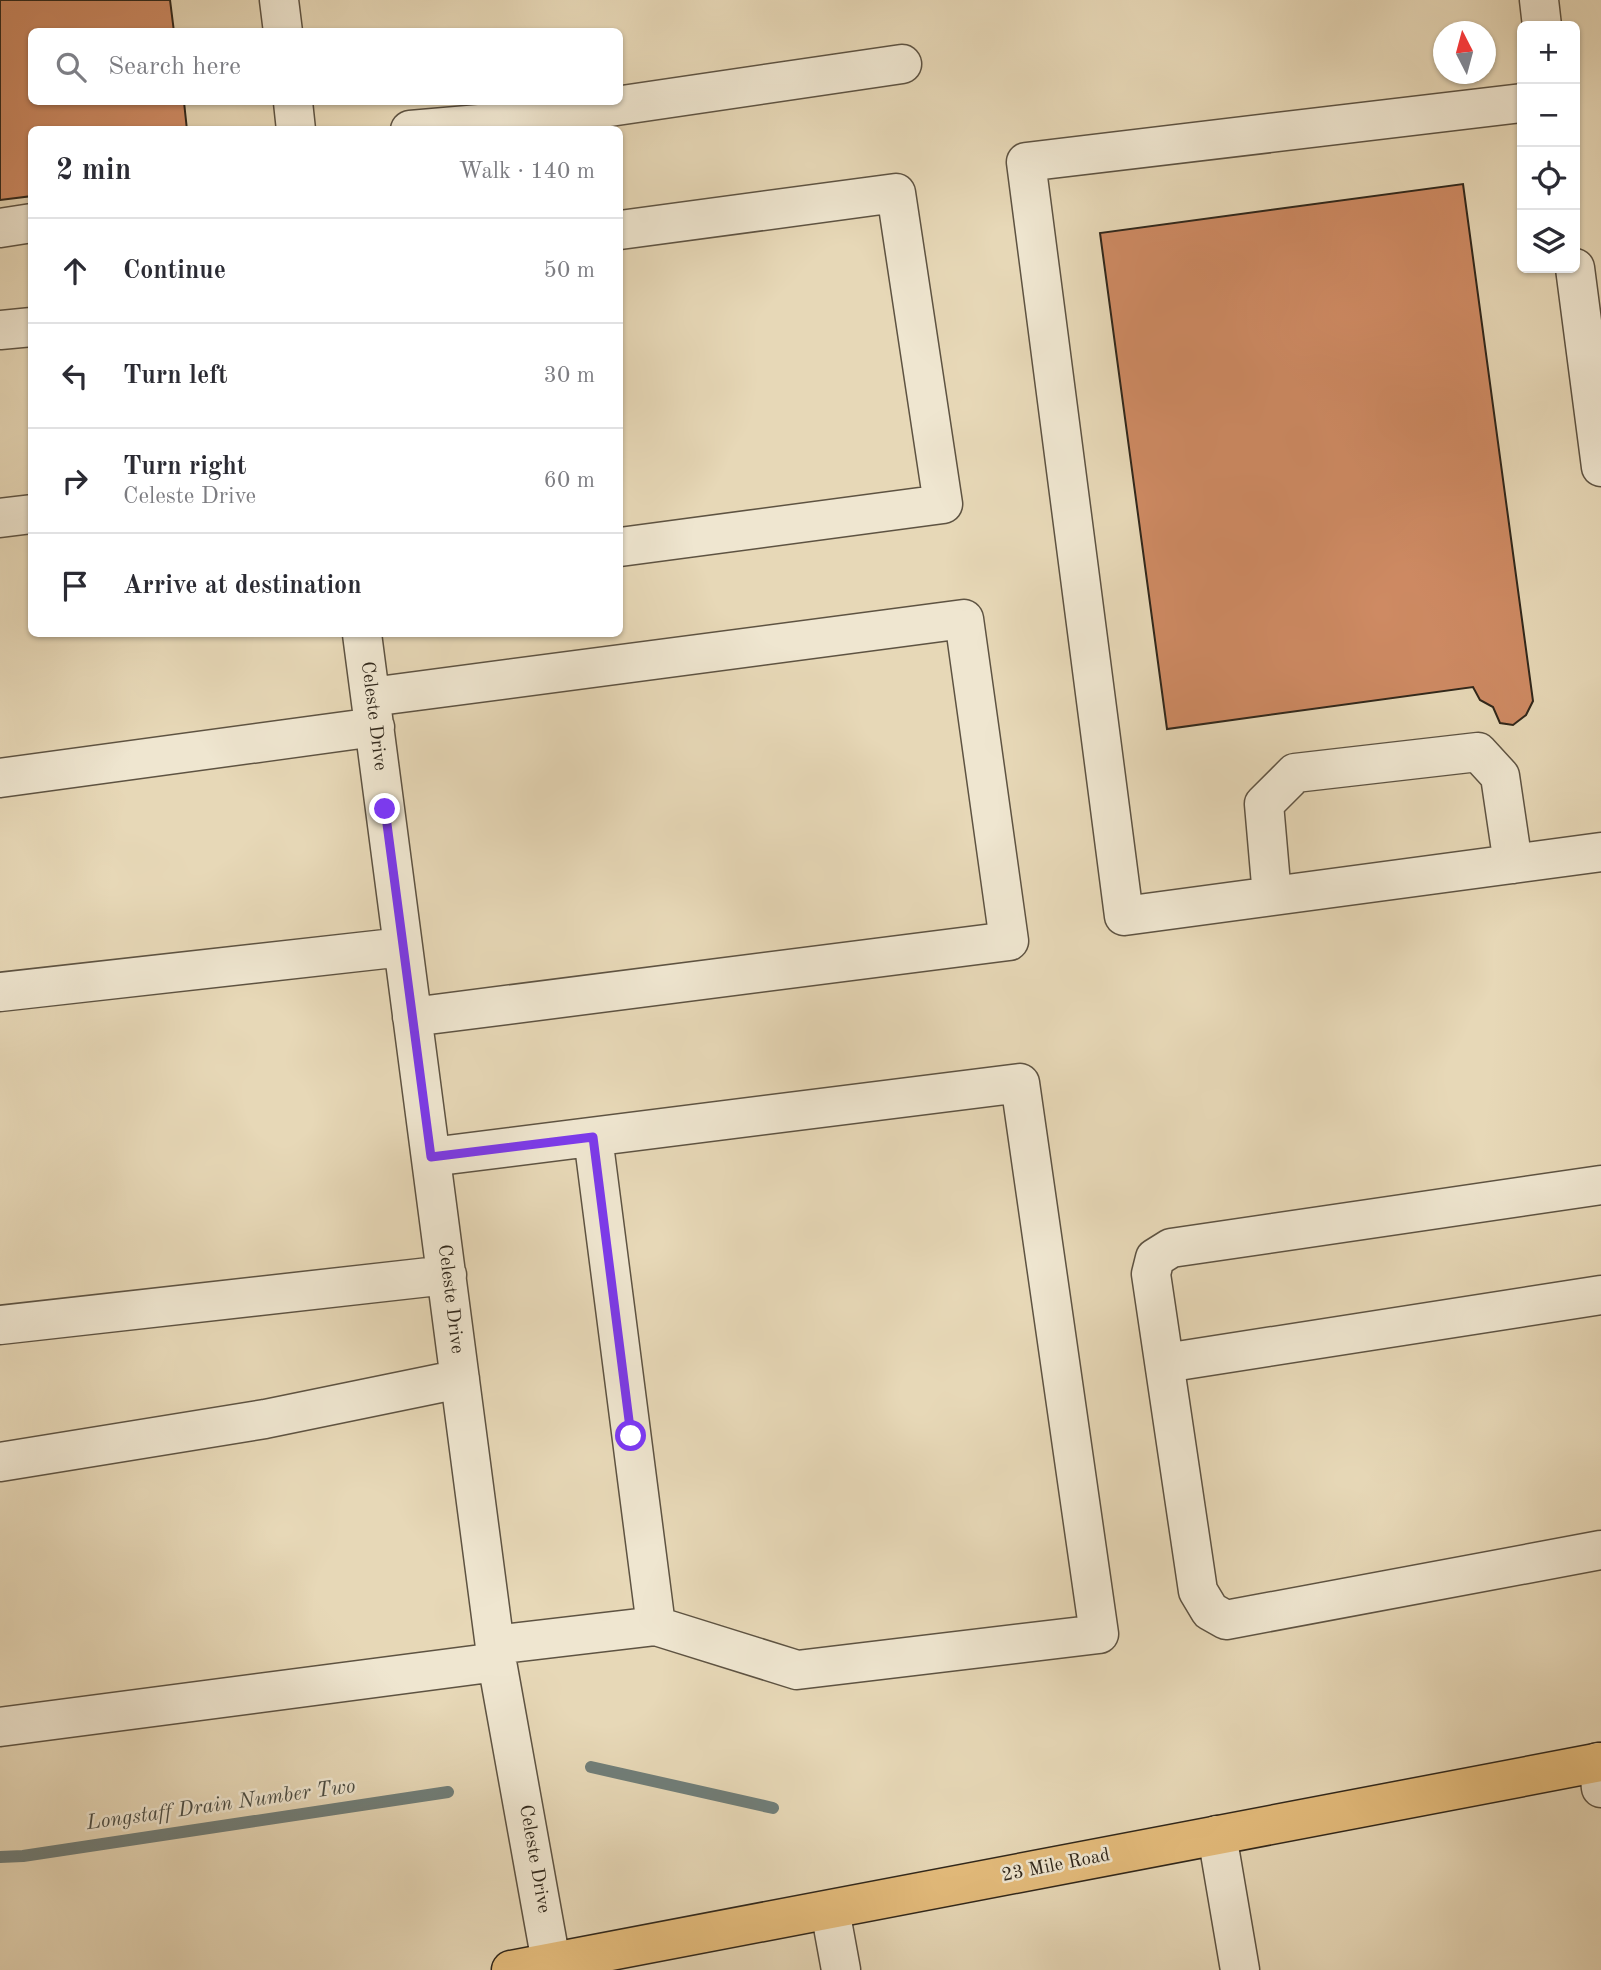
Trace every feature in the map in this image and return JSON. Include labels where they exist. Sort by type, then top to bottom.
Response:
[{"type":"main road","name":"23 Mile Road","points":[[511,1970],[1217,1835],[1600,1771]]},
{"type":"street","points":[[279,0],[283,28]]},
{"type":"street","points":[[1539,0],[1541,21]]},
{"type":"street","points":[[623,105],[902,64]]},
{"type":"street","points":[[1517,104],[1027,162],[1124,916],[1601,852]]},
{"type":"street","points":[[293,105],[296,126]]},
{"type":"street","points":[[456,126],[514,121],[623,105]]},
{"type":"street","points":[[623,230],[896,193],[943,504],[623,547]]},
{"type":"street","points":[[0,228],[28,224]]},
{"type":"street","points":[[1575,273],[1596,398],[1601,467]]},
{"type":"street","points":[[0,330],[28,327]]},
{"type":"street","points":[[0,518],[28,514]]},
{"type":"street","points":[[0,778],[373,712],[964,619],[1009,941],[411,1017]]},
{"type":"street","name":"Celeste Drive","points":[[362,637],[496,1653],[551,1962]]},
{"type":"street","points":[[1272,896],[1264,804],[1295,773],[1478,752],[1500,776],[1513,864]]},
{"type":"street","points":[[0,992],[403,947]]},
{"type":"street","points":[[0,1727],[496,1653],[656,1626],[797,1670],[1099,1634],[1020,1083],[431,1157]]},
{"type":"street","points":[[593,1137],[656,1626]]},
{"type":"street","points":[[1601,1185],[1171,1248],[1154,1258],[1151,1274],[1198,1591],[1210,1611],[1226,1620],[1601,1550]]},
{"type":"street","points":[[0,1325],[447,1275]]},
{"type":"street","points":[[1164,1363],[1601,1295]]},
{"type":"street","points":[[0,1462],[265,1419],[460,1379]]},
{"type":"street","points":[[1217,1835],[1240,1970]]},
{"type":"street","points":[[830,1910],[841,1970]]},
{"type":"building","points":[[0,0],[170,0],[174,28],[28,28],[28,105],[184,105],[187,126],[28,126],[28,196],[0,200]]},
{"type":"building","points":[[1463,184],[1533,701],[1526,715],[1513,725],[1500,723],[1493,707],[1480,700],[1473,687],[1167,729],[1100,233]]},
{"type":"waterway","name":"Longstaff Drain Number Two","points":[[591,1767],[773,1808]]},
{"type":"waterway","name":"Longstaff Drain Number Two","points":[[0,1857],[23,1856],[448,1792]]},
{"type":"route","points":[[385,809],[431,1157],[593,1137],[631,1436]]}]
